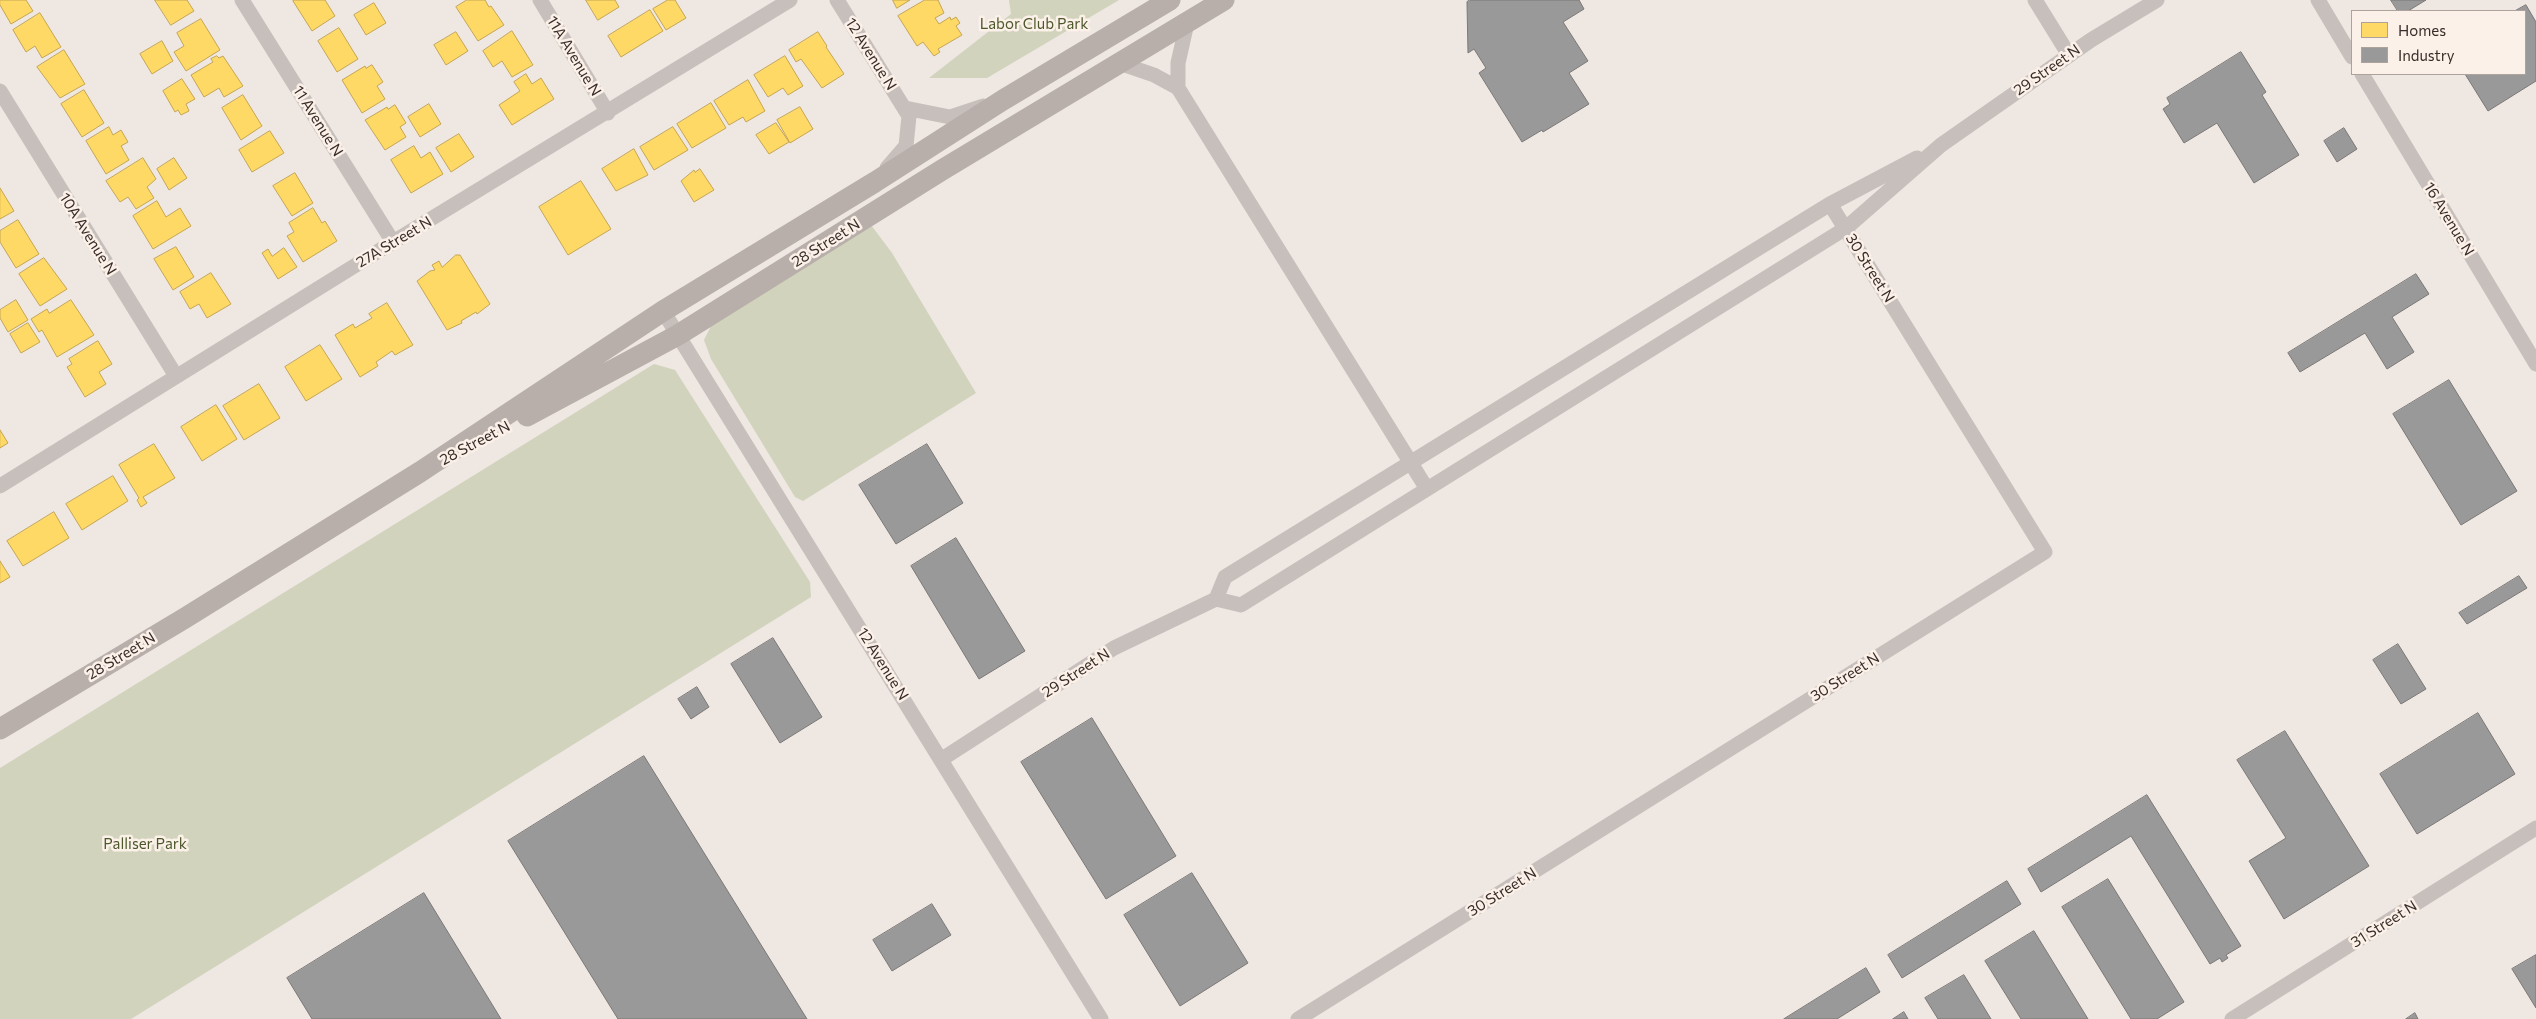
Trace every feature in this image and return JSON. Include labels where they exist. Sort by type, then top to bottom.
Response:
[{"type":"main road","name":"28 Street N","points":[[0,729],[185,618],[420,472],[663,310],[1170,0]]},
{"type":"main road","name":"28 Street N","points":[[420,472],[678,335],[942,170],[1224,0]]},
{"type":"street","name":"11 Avenue N","points":[[242,0],[393,242]]},
{"type":"street","name":"11A Avenue N","points":[[540,0],[608,113]]},
{"type":"street","name":"27A Street N","points":[[0,486],[393,242],[608,113],[790,0]]},
{"type":"street","name":"12 Avenue N","points":[[837,0],[909,116],[906,146],[875,182]]},
{"type":"street","points":[[2035,0],[2069,55]]},
{"type":"street","name":"29 Street N","points":[[1941,145],[2069,55],[2157,0]]},
{"type":"street","points":[[2318,0],[2351,55]]},
{"type":"street","points":[[1178,88],[1178,63],[1187,23]]},
{"type":"street","points":[[1119,63],[1154,75],[1178,88],[1427,489]]},
{"type":"street","name":"16 Avenue N","points":[[2363,75],[2536,364]]},
{"type":"street","name":"10A Avenue N","points":[[0,91],[176,376]]},
{"type":"street","points":[[905,108],[950,117],[1004,100]]},
{"type":"street","points":[[1941,145],[1846,228],[1241,605],[1216,599],[1225,578],[1830,204],[1941,145]]},
{"type":"street","name":"30 Street N","points":[[1298,1019],[2045,552],[1830,204]]},
{"type":"street","name":"12 Avenue N","points":[[663,310],[942,759],[1100,1019]]},
{"type":"street","name":"29 Street N","points":[[942,759],[1114,648],[1216,599]]},
{"type":"street","name":"31 Street N","points":[[2232,1019],[2536,828]]},
{"type":"green space","name":"Labor Club Park","points":[[1009,0],[1119,0],[987,78],[929,78],[1011,14]]},
{"type":"green space","points":[[871,225],[892,253],[976,393],[803,501],[795,497],[711,359],[704,340],[711,326]]},
{"type":"green space","name":"Palliser Park","points":[[654,364],[675,370],[810,582],[811,597],[131,1019],[0,1019],[0,768]]},
{"type":"building: Homes","points":[[0,0],[26,0],[33,11],[11,24],[0,5]]},
{"type":"building: Homes","points":[[155,0],[187,0],[194,11],[171,25]]},
{"type":"building: Homes","points":[[325,0],[335,16],[312,31],[293,1]]},
{"type":"building: Homes","points":[[467,0],[485,0],[504,25],[478,41],[456,7]]},
{"type":"building: Homes","points":[[586,0],[615,0],[619,7],[598,20]]},
{"type":"building: Homes","points":[[668,0],[675,0],[686,18],[666,30],[653,9]]},
{"type":"building: Homes","points":[[893,0],[910,0],[897,8]]},
{"type":"building: Homes","points":[[925,0],[938,0],[944,13],[935,18],[939,24],[950,17],[951,20],[956,17],[960,23],[956,26],[962,35],[938,49],[940,52],[934,56],[923,42],[917,46],[898,16]]},
{"type":"building: Homes","points":[[374,3],[386,23],[366,35],[354,15]]},
{"type":"building: Homes","points":[[650,10],[663,31],[621,57],[608,36]]},
{"type":"building: Homes","points":[[40,13],[61,47],[42,58],[35,46],[26,52],[13,30]]},
{"type":"building: Homes","points":[[201,19],[220,50],[186,71],[174,52],[184,46],[177,33]]},
{"type":"building: Homes","points":[[339,28],[358,59],[337,72],[318,41]]},
{"type":"building: Homes","points":[[512,31],[533,65],[512,77],[502,61],[493,67],[483,51]]},
{"type":"building: Homes","points":[[456,32],[468,51],[446,65],[434,45]]},
{"type":"building: Homes","points":[[818,32],[844,74],[822,88],[801,59],[796,62],[789,50]]},
{"type":"building: Homes","points":[[162,41],[173,61],[152,74],[140,54]]},
{"type":"building: Homes","points":[[64,50],[85,84],[60,98],[37,67]]},
{"type":"building: Homes","points":[[217,56],[219,58],[223,56],[243,86],[224,97],[219,88],[204,97],[191,75],[213,62],[211,59]]},
{"type":"building: Homes","points":[[785,56],[803,86],[788,95],[783,88],[768,97],[754,75]]},
{"type":"building: Homes","points":[[372,65],[383,82],[377,86],[385,99],[362,113],[342,80],[365,66],[366,68]]},
{"type":"building: Homes","points":[[526,74],[532,84],[541,78],[554,99],[512,125],[499,105],[520,91],[514,82]]},
{"type":"building: Homes","points":[[182,79],[195,99],[186,104],[189,111],[181,115],[178,110],[175,112],[163,91]]},
{"type":"building: Homes","points":[[748,80],[765,111],[746,122],[743,117],[729,125],[714,101]]},
{"type":"building: Homes","points":[[84,90],[104,123],[82,137],[61,104]]},
{"type":"building: Homes","points":[[243,95],[262,126],[241,140],[222,108]]},
{"type":"building: Homes","points":[[711,103],[726,128],[692,148],[677,124]]},
{"type":"building: Homes","points":[[429,104],[441,124],[420,137],[408,117]]},
{"type":"building: Homes","points":[[395,105],[406,123],[400,127],[406,137],[385,150],[365,120],[387,107],[388,109]]},
{"type":"building: Homes","points":[[800,107],[813,129],[790,143],[777,120]]},
{"type":"building: Homes","points":[[776,123],[789,142],[769,154],[756,135]]},
{"type":"building: Homes","points":[[109,127],[113,135],[121,130],[128,142],[121,146],[129,160],[106,174],[86,141]]},
{"type":"building: Homes","points":[[673,127],[688,150],[654,170],[640,147]]},
{"type":"building: Homes","points":[[270,131],[284,153],[252,172],[239,150]]},
{"type":"building: Homes","points":[[459,134],[474,157],[451,172],[436,148]]},
{"type":"building: Homes","points":[[414,146],[421,158],[430,152],[443,174],[411,193],[391,160]]},
{"type":"building: Homes","points":[[634,149],[648,175],[616,191],[602,169]]},
{"type":"building: Homes","points":[[143,158],[156,179],[147,187],[154,198],[136,209],[128,197],[120,202],[106,181]]},
{"type":"building: Homes","points":[[174,158],[187,178],[169,190],[157,169]]},
{"type":"building: Homes","points":[[700,169],[714,190],[694,202],[681,181],[694,170],[695,172]]},
{"type":"building: Homes","points":[[295,173],[313,203],[292,216],[273,186]]},
{"type":"building: Homes","points":[[581,181],[611,229],[568,255],[539,207]]},
{"type":"building: Homes","points":[[0,188],[14,211],[0,219]]},
{"type":"building: Homes","points":[[157,201],[166,217],[180,208],[191,226],[153,249],[133,216]]},
{"type":"building: Homes","points":[[313,208],[322,223],[325,221],[337,241],[303,262],[287,236],[294,232],[289,223]]},
{"type":"building: Homes","points":[[18,220],[39,254],[16,268],[0,242],[0,231]]},
{"type":"building: Homes","points":[[176,247],[194,277],[173,290],[154,259]]},
{"type":"building: Homes","points":[[284,248],[297,267],[278,279],[262,253],[268,249],[272,256]]},
{"type":"building: Homes","points":[[456,255],[460,255],[490,304],[477,314],[476,312],[461,321],[462,323],[447,330],[417,281],[430,271],[435,270],[432,265],[439,261],[442,267]]},
{"type":"building: Homes","points":[[44,258],[67,289],[40,306],[19,274]]},
{"type":"building: Homes","points":[[211,273],[231,304],[207,318],[199,304],[190,309],[180,292]]},
{"type":"building: Homes","points":[[16,300],[28,320],[8,332],[0,318],[0,310]]},
{"type":"building: Homes","points":[[71,300],[94,335],[57,357],[42,330],[39,332],[31,319],[47,309],[49,313]]},
{"type":"building: Homes","points":[[387,303],[413,345],[395,355],[392,351],[376,362],[378,366],[360,377],[335,335],[353,324],[355,328],[372,318],[369,314]]},
{"type":"building: Homes","points":[[28,323],[40,342],[21,353],[10,334]]},
{"type":"building: Homes","points":[[98,341],[112,364],[99,372],[106,384],[85,397],[67,367],[72,364],[69,359]]},
{"type":"building: Homes","points":[[320,345],[342,379],[306,401],[285,367]]},
{"type":"building: Homes","points":[[259,384],[280,418],[244,440],[223,406]]},
{"type":"building: Homes","points":[[216,405],[237,439],[202,461],[181,427]]},
{"type":"building: Homes","points":[[0,430],[8,443],[0,448]]},
{"type":"building: Homes","points":[[154,444],[175,478],[143,497],[147,503],[141,507],[137,500],[139,498],[119,465]]},
{"type":"building: Homes","points":[[113,476],[128,501],[82,530],[66,504]]},
{"type":"building: Homes","points":[[54,512],[69,538],[23,566],[7,541]]},
{"type":"building: Homes","points":[[0,561],[10,577],[0,583]]},
{"type":"building: Industry","points":[[1470,0],[1579,0],[1584,9],[1563,22],[1588,61],[1569,73],[1589,104],[1543,132],[1542,130],[1522,142],[1479,73],[1486,68],[1474,49],[1468,53],[1467,2]]},
{"type":"building: Industry","points":[[2391,0],[2426,0],[2410,10],[2397,10]]},
{"type":"building: Industry","points":[[2526,5],[2536,22],[2536,81],[2488,111],[2466,75],[2526,75],[2526,10],[2517,10]]},
{"type":"building: Industry","points":[[2241,52],[2266,92],[2262,95],[2299,155],[2254,183],[2217,123],[2184,143],[2163,109],[2170,104],[2167,98]]},
{"type":"building: Industry","points":[[2344,128],[2357,149],[2337,162],[2324,141]]},
{"type":"building: Industry","points":[[2416,274],[2429,294],[2392,317],[2414,352],[2387,369],[2365,333],[2300,372],[2288,353]]},
{"type":"building: Industry","points":[[2449,380],[2517,491],[2461,525],[2393,414]]},
{"type":"building: Industry","points":[[927,444],[963,503],[896,544],[859,485]]},
{"type":"building: Industry","points":[[956,538],[1025,651],[979,679],[911,566]]},
{"type":"building: Industry","points":[[2519,576],[2527,588],[2467,624],[2459,613]]},
{"type":"building: Industry","points":[[773,638],[822,717],[780,743],[731,664]]},
{"type":"building: Industry","points":[[2398,644],[2426,689],[2401,704],[2373,660]]},
{"type":"building: Industry","points":[[697,687],[709,707],[691,719],[678,699]]},
{"type":"building: Industry","points":[[2478,713],[2515,774],[2417,834],[2380,774]]},
{"type":"building: Industry","points":[[1092,718],[1176,856],[1106,899],[1021,762]]},
{"type":"building: Industry","points":[[2285,731],[2369,866],[2284,919],[2249,861],[2286,838],[2237,760]]},
{"type":"building: Industry","points":[[644,756],[807,1019],[618,1019],[508,841]]},
{"type":"building: Industry","points":[[2147,795],[2241,946],[2226,955],[2228,958],[2222,962],[2220,958],[2210,964],[2131,836],[2041,892],[2028,869]]},
{"type":"building: Industry","points":[[1192,873],[1248,963],[1180,1006],[1124,915]]},
{"type":"building: Industry","points":[[2108,879],[2184,1002],[2157,1019],[2131,1019],[2062,907]]},
{"type":"building: Industry","points":[[2007,881],[2021,904],[1902,978],[1888,955]]},
{"type":"building: Industry","points":[[424,893],[501,1019],[312,1019],[287,978]]},
{"type":"building: Industry","points":[[932,904],[951,935],[892,971],[873,940]]},
{"type":"building: Industry","points":[[2034,931],[2088,1019],[2021,1019],[1985,961]]},
{"type":"building: Industry","points":[[2536,955],[2536,1008],[2512,969]]},
{"type":"building: Industry","points":[[1866,968],[1880,992],[1837,1019],[1784,1019]]},
{"type":"building: Industry","points":[[1964,975],[1991,1019],[1938,1019],[1925,998]]},
{"type":"building: Industry","points":[[1904,1012],[1908,1019],[1893,1019]]},
{"type":"building: Industry","points":[[2415,1013],[2418,1019],[2406,1019]]}]
